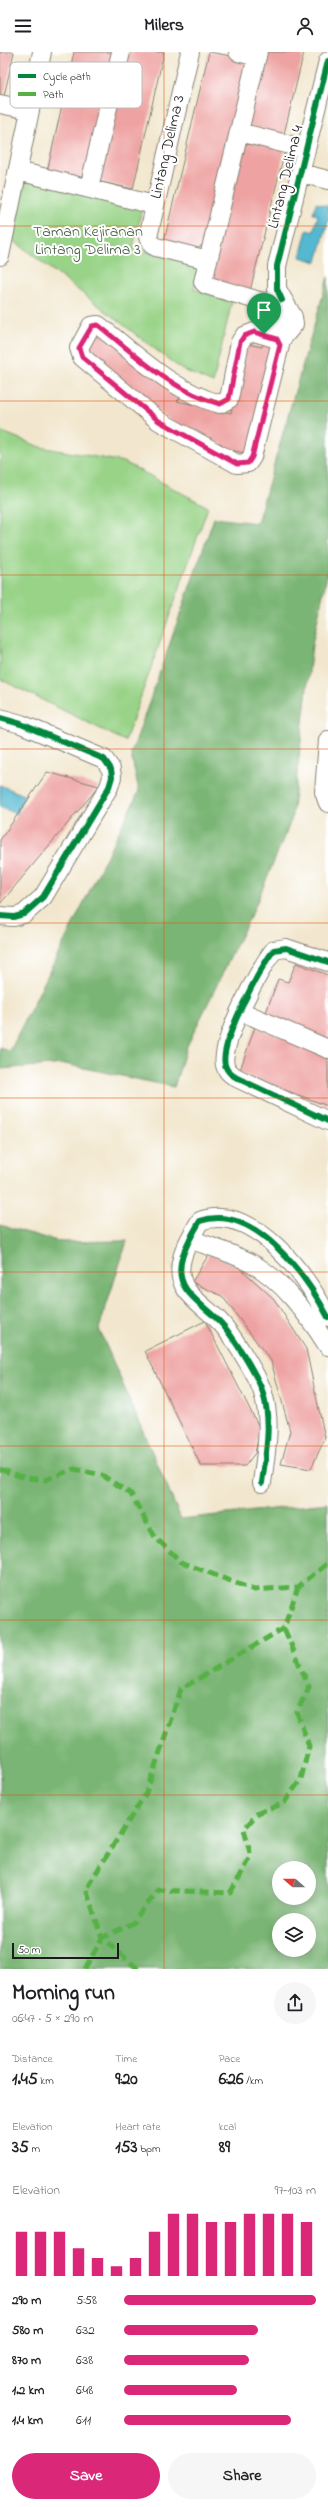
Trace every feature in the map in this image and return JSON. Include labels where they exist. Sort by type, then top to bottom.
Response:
[{"type":"street","points":[[40,62],[42,52]]},
{"type":"street","points":[[119,62],[121,52]]},
{"type":"street","name":"Lintang Delima 3","points":[[190,52],[148,233],[149,241],[156,247],[208,260]]},
{"type":"street","points":[[238,52],[257,54],[203,282],[206,285],[263,302],[282,300],[282,314],[271,338],[252,457],[244,465],[237,464],[159,421],[79,353],[79,348],[87,331],[92,326],[98,325],[177,388],[201,399],[220,404],[229,399],[240,342],[244,336],[254,332],[271,338]]},
{"type":"street","name":"Lintang Delima 4","points":[[282,300],[277,288],[277,266],[306,149],[322,107],[328,61]]},
{"type":"street","points":[[0,104],[10,106]]},
{"type":"street","points":[[0,256],[29,110],[19,108]]},
{"type":"street","points":[[88,188],[107,108]]},
{"type":"street","points":[[239,132],[306,149]]},
{"type":"street","points":[[18,171],[154,205]]},
{"type":"street","points":[[300,173],[328,180]]},
{"type":"street","points":[[0,718],[21,724],[104,759],[111,769],[112,777],[101,804],[43,897],[24,914],[9,918],[0,916]]},
{"type":"street","points":[[328,740],[324,792],[328,802]]},
{"type":"street","points":[[328,962],[286,948],[274,950],[240,1011],[224,1050],[225,1066],[229,1073],[328,1121]]},
{"type":"street","points":[[240,1011],[328,1049]]},
{"type":"street","points":[[262,1483],[269,1427],[263,1392],[229,1333],[185,1288],[181,1277],[181,1265],[190,1239],[200,1222],[210,1218],[244,1224],[270,1241],[290,1262],[316,1295],[328,1317]]},
{"type":"street","points":[[190,1239],[248,1261],[279,1284],[306,1315],[328,1346]]},
{"type":"green space","name":"Taman Kejiranan Lintang Delima 3","points":[[26,179],[142,208],[133,248],[200,264],[194,289],[232,301],[213,383],[181,369],[13,240]]},
{"type":"green space","points":[[328,277],[328,571],[312,645],[292,818],[254,909],[186,1048],[174,1087],[65,1064],[0,1069],[0,1048],[10,1051],[139,791],[131,754],[214,518],[257,523]]},
{"type":"green space","points":[[0,431],[40,447],[124,462],[208,507],[125,741],[0,679]]},
{"type":"green space","points":[[0,1225],[61,1242],[127,1241],[99,1329],[181,1519],[328,1503],[328,1969],[0,1969]]},
{"type":"water","points":[[316,203],[328,206],[328,221],[317,262],[300,257],[307,230],[313,232],[318,215],[313,214]]},
{"type":"water","points":[[0,785],[24,795],[17,814],[0,807]]},
{"type":"building","points":[[0,52],[14,52],[12,62],[10,62],[10,70],[4,96],[0,95]]},
{"type":"building","points":[[74,52],[114,52],[112,62],[72,62]]},
{"type":"building","points":[[125,52],[164,52],[133,189],[101,182],[97,174],[112,108],[142,108],[142,62],[123,62]]},
{"type":"building","points":[[209,52],[248,59],[203,244],[197,249],[164,241]]},
{"type":"building","points":[[263,52],[304,52],[284,134],[245,125]]},
{"type":"building","points":[[61,108],[101,108],[86,173],[76,179],[47,172]]},
{"type":"building","points":[[243,138],[285,150],[250,291],[208,279]]},
{"type":"building","points":[[95,328],[181,397],[177,401],[231,413],[247,344],[262,347],[263,342],[274,345],[249,454],[221,448],[222,444],[210,441],[211,438],[185,432],[84,353]]},
{"type":"building","points":[[47,772],[99,786],[0,904],[0,840]]},
{"type":"building","points":[[296,963],[328,975],[328,1042],[264,1018],[278,979],[288,982]]},
{"type":"building","points":[[255,1027],[328,1054],[328,1106],[239,1073]]},
{"type":"building","points":[[209,1254],[239,1267],[274,1299],[306,1349],[325,1438],[311,1469],[281,1464],[290,1431],[271,1361],[222,1296],[192,1282]]},
{"type":"building","points":[[205,1321],[260,1429],[255,1453],[245,1466],[201,1466],[145,1351]]},
{"type":"marked path","points":[[0,1469],[25,1478],[45,1480],[74,1469],[102,1475],[131,1494],[155,1537],[181,1562],[254,1590],[298,1587],[328,1563]]},
{"type":"marked path","points":[[85,1969],[102,1938],[86,1889],[146,1793],[181,1689],[284,1628],[298,1587]]},
{"type":"marked path","points":[[138,1969],[102,1938],[133,1923],[158,1890],[230,1893],[251,1857],[244,1829],[258,1813],[284,1803],[301,1779],[309,1746],[297,1712],[309,1687],[284,1628]]},
{"type":"cycle path","points":[[282,300],[277,289],[277,266],[328,61]]},
{"type":"cycle path","points":[[0,718],[21,724],[104,759],[111,769],[112,777],[109,787],[43,897],[24,914],[14,917],[0,916]]},
{"type":"cycle path","points":[[328,962],[286,948],[274,950],[260,972],[242,1006],[228,1041],[225,1055],[225,1065],[227,1070],[235,1077],[328,1121]]},
{"type":"cycle path","points":[[262,1483],[268,1426],[266,1404],[263,1393],[244,1356],[226,1329],[190,1294],[182,1281],[180,1272],[183,1254],[200,1221],[220,1218],[240,1222],[259,1232],[293,1264],[307,1282],[328,1317]]},
{"type":"route","points":[[98,325],[177,388],[201,399],[220,404],[229,399],[240,342],[248,333],[254,332],[264,334],[274,336],[280,345],[252,457],[248,463],[244,465],[237,464],[159,421],[79,353],[79,348],[87,331],[92,326],[98,325]]}]
